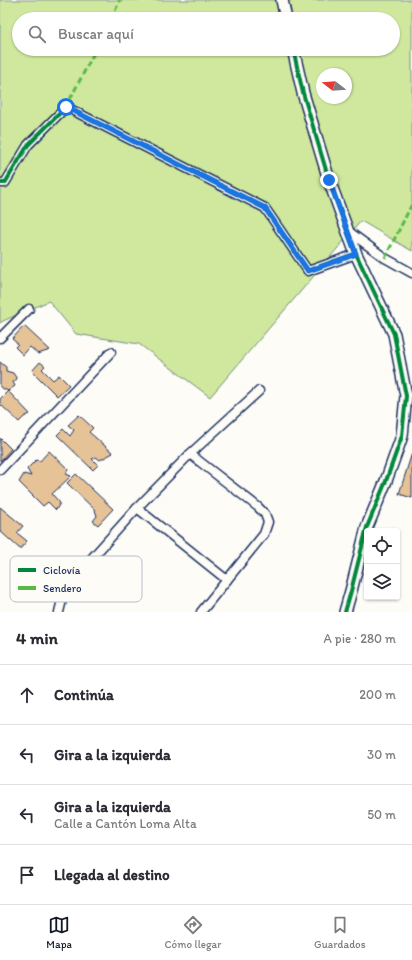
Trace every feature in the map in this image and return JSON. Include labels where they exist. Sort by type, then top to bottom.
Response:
[{"type":"street","points":[[282,0],[285,12]]},
{"type":"street","points":[[295,56],[303,93],[323,162],[347,230],[356,254],[394,334],[406,396],[402,436],[386,481],[367,527],[345,612]]},
{"type":"street","points":[[0,182],[5,183],[28,145],[66,107],[265,208],[308,271],[356,254]]},
{"type":"street","points":[[347,230],[385,258],[412,273]]},
{"type":"street","points":[[0,338],[29,309]]},
{"type":"street","points":[[0,470],[111,352]]},
{"type":"street","points":[[94,556],[137,508],[190,454],[259,391]]},
{"type":"street","points":[[190,454],[258,507],[265,514],[268,522],[264,534],[201,612]]},
{"type":"street","points":[[137,508],[227,580]]},
{"type":"street","points":[[59,612],[62,602]]},
{"type":"green space","points":[[0,0],[412,0],[412,251],[361,221],[210,397],[139,344],[76,334],[49,301],[0,323]]},
{"type":"building","points":[[24,326],[50,350],[38,354],[30,347],[23,355],[15,347],[18,344],[12,339]]},
{"type":"building","points":[[0,362],[6,367],[6,371],[13,373],[17,379],[13,382],[15,386],[8,391],[0,387]]},
{"type":"building","points":[[40,362],[45,366],[42,369],[53,380],[59,375],[69,385],[57,396],[32,371]]},
{"type":"building","points":[[8,391],[30,414],[19,422],[0,404],[0,399]]},
{"type":"building","points":[[79,415],[93,428],[89,432],[113,453],[100,460],[96,457],[92,459],[98,465],[93,470],[57,435],[63,429],[70,436],[74,430],[68,425]]},
{"type":"building","points":[[0,438],[11,449],[0,461]]},
{"type":"building","points":[[49,451],[68,469],[66,474],[71,476],[52,494],[60,503],[56,510],[48,502],[43,506],[19,482],[24,474],[31,476],[27,469],[36,460],[40,461]]},
{"type":"building","points":[[412,453],[412,498],[399,494]]},
{"type":"building","points":[[76,474],[113,509],[98,525],[93,521],[97,516],[95,510],[67,483]]},
{"type":"building","points":[[0,507],[23,526],[17,533],[27,541],[20,549],[0,531]]},
{"type":"marked path","points":[[114,12],[120,0]]},
{"type":"marked path","points":[[66,107],[92,56]]},
{"type":"marked path","points":[[385,258],[412,204]]},
{"type":"cycle path","points":[[295,56],[303,93],[329,180],[356,254],[394,334],[406,396],[402,436],[386,481],[367,527],[345,612]]},
{"type":"cycle path","points":[[0,183],[5,183],[28,145],[66,107],[265,208],[308,271],[356,254]]},
{"type":"route","points":[[66,107],[265,208],[308,271],[356,254],[329,180]]}]
